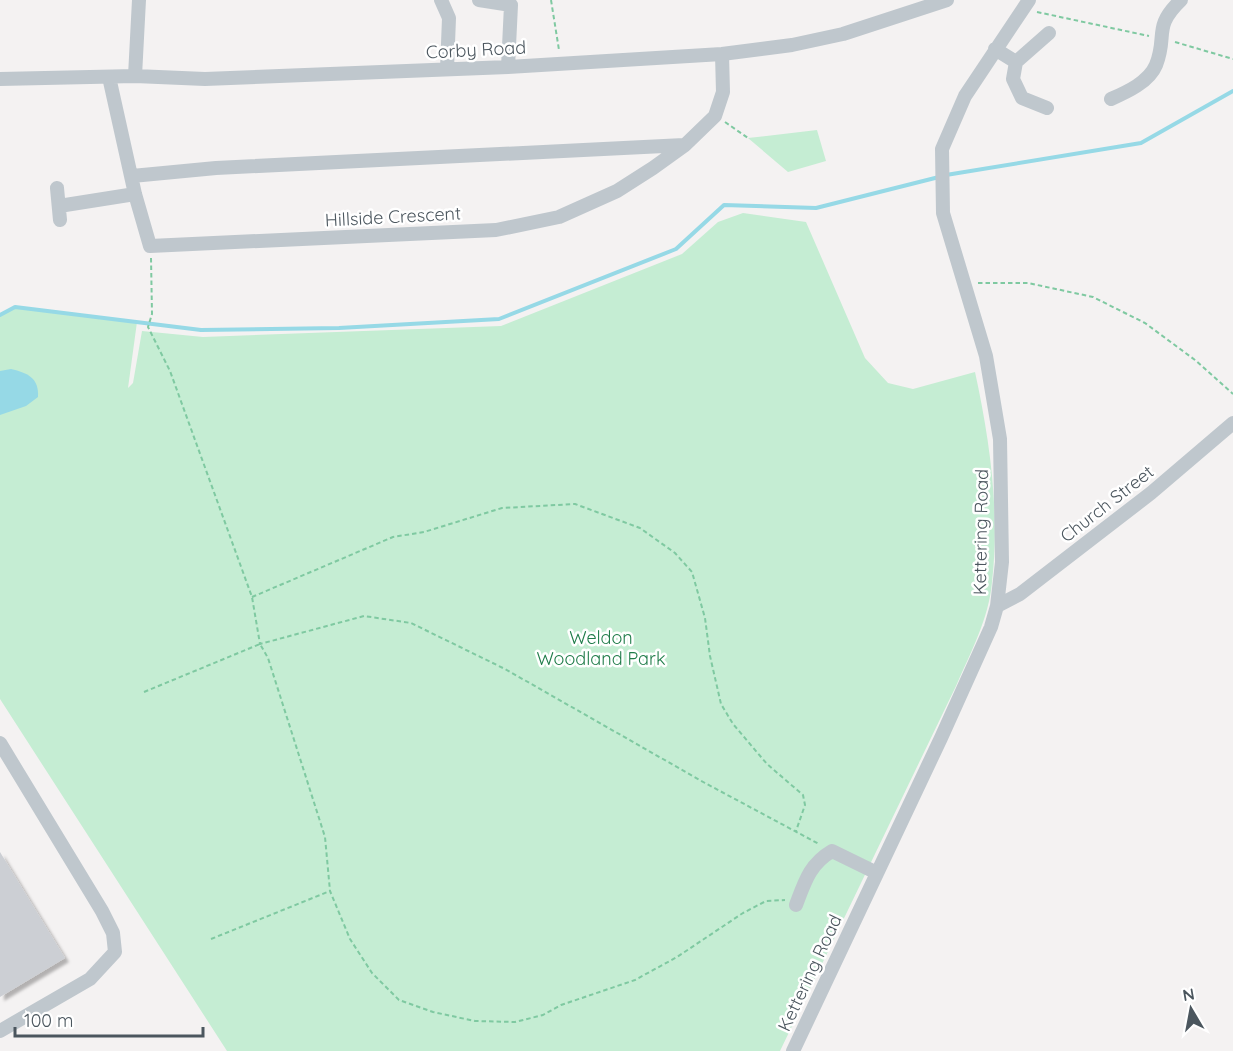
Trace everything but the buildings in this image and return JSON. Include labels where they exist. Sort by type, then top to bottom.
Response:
[{"type":"street","points":[[135,76],[139,0]]},
{"type":"street","points":[[441,0],[449,18],[447,69]]},
{"type":"street","points":[[479,0],[511,6],[508,67]]},
{"type":"street","name":"Corby Road","points":[[0,79],[135,76],[205,79],[508,67],[722,54],[792,45],[843,34],[947,0]]},
{"type":"street","points":[[1111,99],[1137,85],[1153,70],[1158,57],[1166,14],[1182,0]]},
{"type":"street","name":"Kettering Road","points":[[793,1051],[982,647],[998,606],[1002,562],[1000,439],[986,356],[943,213],[942,149],[960,105],[1021,4]]},
{"type":"street","points":[[1047,108],[1022,98],[1013,79],[1016,62],[1049,33]]},
{"type":"street","points":[[995,49],[1016,62]]},
{"type":"street","points":[[715,116],[723,92],[722,54]]},
{"type":"street","points":[[109,76],[135,194],[150,246]]},
{"type":"street","name":"Hillside Crescent","points":[[150,246],[496,230],[559,217],[617,191],[685,145],[715,116]]},
{"type":"street","points":[[132,176],[240,167],[685,145]]},
{"type":"street","points":[[57,188],[59,213],[135,194]]},
{"type":"street","name":"Church Street","points":[[998,606],[1020,594],[1151,493],[1233,423]]},
{"type":"street","points":[[0,743],[102,911],[113,933],[115,952],[90,979],[0,1031]]},
{"type":"street","points":[[796,905],[808,873],[818,860],[832,851],[877,873]]},
{"type":"path","points":[[551,0],[561,63]]},
{"type":"path","points":[[1021,4],[1049,13],[1160,38],[1233,59]]},
{"type":"path","points":[[715,116],[748,138]]},
{"type":"path","points":[[150,246],[152,314],[148,327],[170,371],[252,597],[260,644],[268,658],[325,837],[330,891],[350,939],[372,973],[399,1000],[434,1012],[475,1021],[515,1022],[543,1015],[561,1005],[635,980],[677,957],[724,924],[766,901],[783,899],[796,905]]},
{"type":"path","points":[[966,286],[983,281],[1028,283],[1092,297],[1145,323],[1196,360],[1233,394]]},
{"type":"path","points":[[252,597],[393,537],[424,532],[502,508],[575,504],[632,525],[675,553],[692,572],[705,618],[710,656],[721,704],[733,724],[767,764],[803,795],[805,805],[796,831]]},
{"type":"path","points":[[144,692],[260,644],[364,616],[411,623],[505,669],[705,783],[832,851]]},
{"type":"path","points":[[211,939],[330,891]]},
{"type":"green space","points":[[817,130],[826,161],[788,172],[748,138]]},
{"type":"green space","name":"Weldon Woodland Park","points":[[743,213],[806,222],[865,358],[888,383],[913,389],[975,372],[989,450],[994,503],[992,582],[987,609],[978,636],[780,1051],[227,1051],[0,699],[0,315],[15,307],[137,322],[128,388],[133,383],[142,331],[203,337],[501,326],[682,254],[718,222]]},
{"type":"water","points":[[11,369],[31,377],[37,385],[38,397],[26,406],[0,415],[0,371]]},
{"type":"waterway","points":[[946,175],[1141,143],[1233,91]]},
{"type":"waterway","points":[[0,315],[15,307],[201,330],[339,328],[499,319],[676,249],[724,205],[816,208],[939,177]]}]
